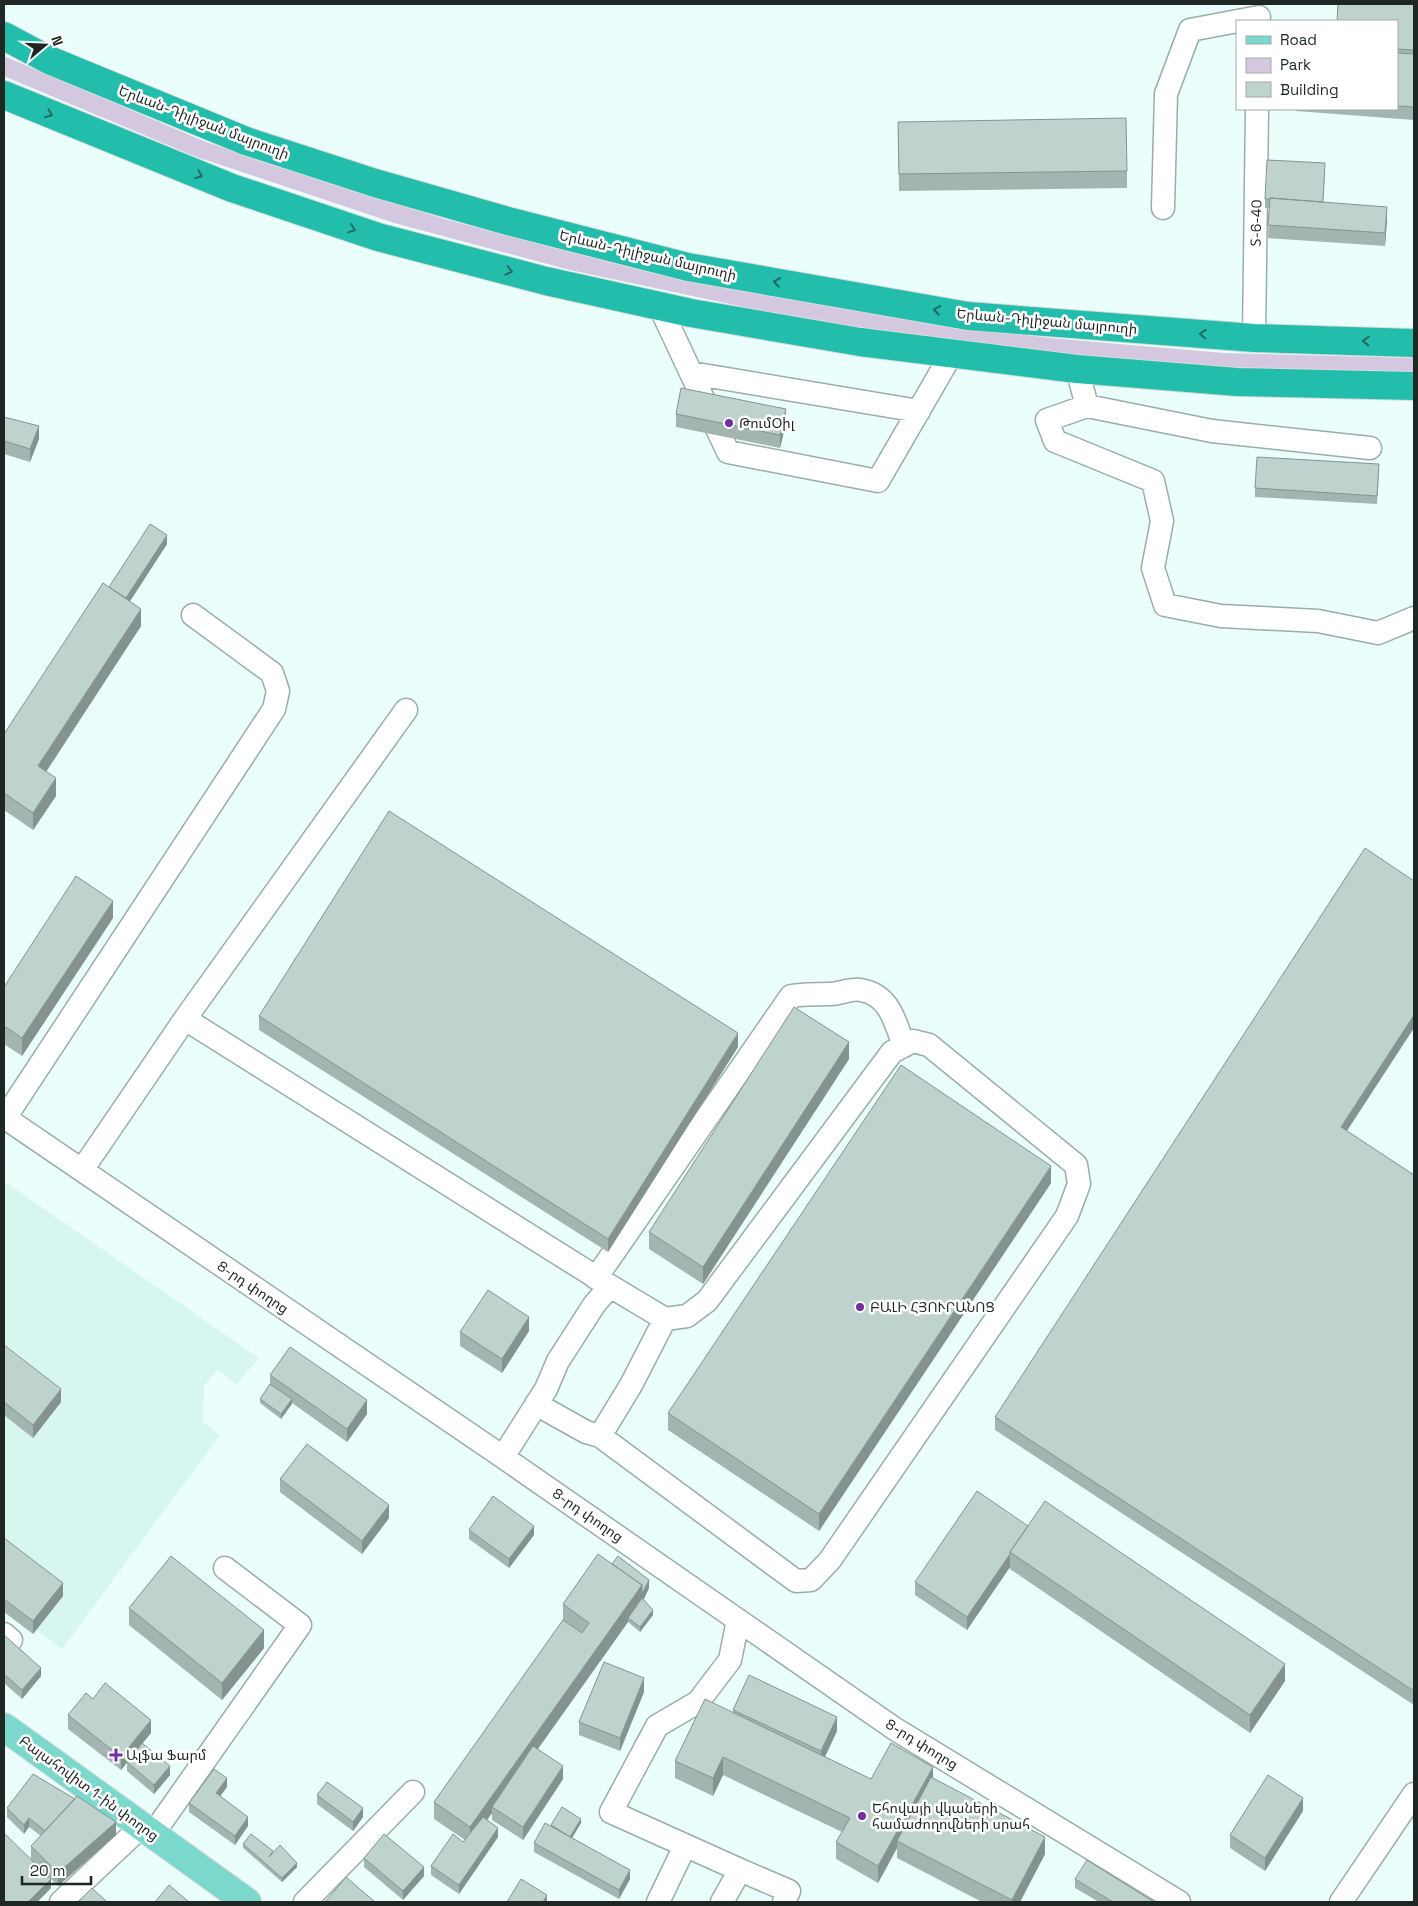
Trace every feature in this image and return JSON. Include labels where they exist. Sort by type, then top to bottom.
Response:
[{"type":"highway","name":"Երևան-Դիլիջան մայրուղի","points":[[4,36],[49,60],[246,141],[375,183],[508,221],[688,267],[968,316],[1254,338],[1414,343]]},
{"type":"highway","points":[[4,95],[232,188],[378,237],[546,281],[691,314],[860,342],[1077,370],[1237,382],[1414,386]]},
{"type":"main road","name":"Բալահովիտ 1-ին փողոց","points":[[4,1727],[247,1902]]},
{"type":"street","points":[[1163,208],[1166,94],[1190,30],[1259,14]]},
{"type":"street","name":"Տ-6-40","points":[[1254,338],[1258,110]]},
{"type":"street","points":[[660,306],[728,452],[878,481],[952,354]]},
{"type":"street","points":[[1077,370],[1087,406]]},
{"type":"street","points":[[691,373],[919,411]]},
{"type":"street","points":[[1370,448],[1212,431],[1087,406],[1047,420],[1055,441],[1153,481],[1162,521],[1153,568],[1165,605],[1221,616],[1318,621],[1378,633],[1414,618]]},
{"type":"street","points":[[4,1117],[274,709],[278,691],[272,672],[193,614]]},
{"type":"street","points":[[82,1170],[185,1019],[406,710]]},
{"type":"street","points":[[503,1457],[546,1389],[558,1361],[594,1305],[603,1282],[791,996],[808,993],[831,994],[860,989],[877,996],[889,1006],[904,1046]]},
{"type":"street","points":[[185,1019],[665,1319],[687,1316],[707,1301],[892,1052],[913,1041],[929,1045],[1076,1165],[1079,1184],[1067,1216],[830,1560],[811,1580],[796,1581],[600,1436],[586,1432],[536,1404]]},
{"type":"street","name":"8-րդ փողոց","points":[[4,1117],[503,1457],[896,1729],[1179,1902]]},
{"type":"street","points":[[600,1436],[665,1319]]},
{"type":"street","points":[[61,1902],[147,1830],[300,1625],[225,1568]]},
{"type":"street","points":[[738,1620],[730,1660],[698,1702],[657,1726],[611,1812],[789,1891],[784,1902]]},
{"type":"street","points":[[305,1902],[413,1792]]},
{"type":"street","points":[[1340,1902],[1414,1794]]},
{"type":"street","points":[[658,1902],[685,1846]]},
{"type":"street","points":[[722,1902],[740,1870]]},
{"type":"shaded area","points":[[4,1181],[259,1358],[236,1385],[218,1369],[204,1386],[203,1422],[220,1435],[62,1649],[4,1606]]},
{"type":"green space","points":[[4,56],[206,142],[444,219],[636,269],[847,309],[1049,338],[1224,353],[1414,358],[1414,375],[1314,375],[1061,358],[814,322],[570,270],[394,223],[194,156],[4,76]]},
{"type":"building","points":[[1338,4],[1414,4],[1414,50],[1398,49],[1398,20],[1337,20]]},
{"type":"building","points":[[1398,53],[1414,54],[1414,107],[1398,106]]},
{"type":"building","points":[[1126,118],[1127,171],[899,174],[898,122]]},
{"type":"building","points":[[1267,160],[1325,163],[1323,202],[1265,199]]},
{"type":"building","points":[[1270,198],[1387,207],[1385,233],[1268,225]]},
{"type":"building","points":[[681,388],[786,409],[780,435],[676,414]]},
{"type":"building","points":[[4,417],[39,426],[30,449],[4,441]]},
{"type":"building","points":[[1257,457],[1379,464],[1377,496],[1255,488]]},
{"type":"building","points":[[150,524],[167,535],[126,598],[109,587]]},
{"type":"building","points":[[103,583],[141,609],[38,766],[56,778],[33,813],[4,793],[4,734]]},
{"type":"building","points":[[389,811],[738,1033],[608,1239],[259,1016]]},
{"type":"building","points":[[1365,848],[1414,881],[1414,1015],[1341,1127],[1414,1175],[1414,1691],[995,1417]]},
{"type":"building","points":[[76,876],[113,901],[22,1038],[4,1026],[4,987]]},
{"type":"building","points":[[794,1007],[849,1042],[703,1267],[649,1232]]},
{"type":"building","name":"ԲԱԼԻ ՀՅՈՒՐԱՆՈՑ","points":[[901,1065],[1051,1166],[819,1514],[668,1413]]},
{"type":"building","points":[[488,1290],[529,1317],[502,1359],[460,1332]]},
{"type":"building","points":[[4,1345],[61,1389],[33,1425],[4,1402]]},
{"type":"building","points":[[290,1347],[367,1400],[347,1429],[270,1375]]},
{"type":"building","points":[[270,1384],[292,1399],[281,1414],[260,1399]]},
{"type":"building","points":[[307,1444],[389,1505],[362,1541],[280,1479]]},
{"type":"building","points":[[977,1491],[1028,1526],[967,1617],[915,1582]]},
{"type":"building","points":[[493,1496],[534,1526],[509,1559],[469,1530]]},
{"type":"building","points":[[1045,1501],[1285,1664],[1250,1715],[1010,1552]]},
{"type":"building","points":[[4,1538],[63,1583],[33,1621],[4,1599]]},
{"type":"building","points":[[598,1554],[642,1585],[470,1827],[434,1802],[563,1620],[582,1633],[589,1623],[563,1604]]},
{"type":"building","points":[[171,1556],[264,1630],[222,1683],[129,1608]]},
{"type":"building","points":[[618,1556],[649,1580],[642,1594],[642,1585],[612,1564]]},
{"type":"building","points":[[642,1598],[653,1610],[640,1627],[628,1618]]},
{"type":"building","points":[[4,1635],[41,1668],[22,1690],[4,1674]]},
{"type":"building","points":[[604,1662],[644,1678],[620,1738],[579,1722]]},
{"type":"building","points":[[749,1675],[837,1717],[821,1751],[733,1710]]},
{"type":"building","points":[[105,1683],[151,1720],[121,1757],[68,1715],[86,1693],[93,1699]]},
{"type":"building","name":"Եհովայի վկաների համաժողովների սրահ","points":[[705,1699],[871,1779],[891,1743],[933,1767],[878,1866],[836,1842],[850,1818],[723,1757],[713,1778],[675,1761]]},
{"type":"building","points":[[142,1743],[170,1766],[154,1785],[127,1762]]},
{"type":"building","points":[[533,1746],[563,1766],[523,1827],[492,1807]]},
{"type":"building","points":[[214,1769],[227,1778],[216,1793],[248,1817],[235,1836],[189,1803]]},
{"type":"building","points":[[33,1774],[75,1799],[45,1831],[29,1818],[24,1825],[7,1808]]},
{"type":"building","points":[[1268,1775],[1303,1798],[1265,1858],[1230,1835]]},
{"type":"building","points":[[931,1777],[1045,1837],[1012,1900],[897,1841]]},
{"type":"building","points":[[327,1782],[363,1808],[353,1822],[317,1795]]},
{"type":"building","points":[[77,1796],[116,1822],[58,1873],[31,1846]]},
{"type":"building","points":[[562,1807],[581,1819],[570,1837],[551,1825]]},
{"type":"building","points":[[483,1817],[498,1828],[459,1885],[431,1866],[453,1834],[463,1842]]},
{"type":"building","points":[[545,1823],[630,1870],[619,1890],[534,1843]]},
{"type":"building","points":[[4,1833],[51,1879],[28,1902],[4,1902]]},
{"type":"building","points":[[251,1834],[273,1851],[269,1857],[280,1845],[297,1863],[282,1878],[243,1844]]},
{"type":"building","points":[[384,1834],[424,1867],[403,1891],[364,1858]]},
{"type":"building","points":[[1087,1860],[1154,1902],[1113,1902],[1075,1879]]},
{"type":"building","points":[[346,1877],[375,1902],[325,1902]]},
{"type":"building","points":[[521,1879],[547,1895],[543,1902],[507,1902]]},
{"type":"building","points":[[169,1885],[189,1902],[155,1902]]},
{"type":"building","points":[[92,1888],[107,1902],[78,1902]]},
{"type":"place","name":"ԹումՕիլ","points":[[729,423]]},
{"type":"place","name":"ԲԱԼԻ ՀՅՈՒՐԱՆՈՑ","points":[[860,1307]]},
{"type":"place","name":"Ալֆա Ֆարմ","points":[[116,1755]]},
{"type":"place","name":"Եհովայի վկաների համաժողովների սրահ","points":[[862,1816]]}]
